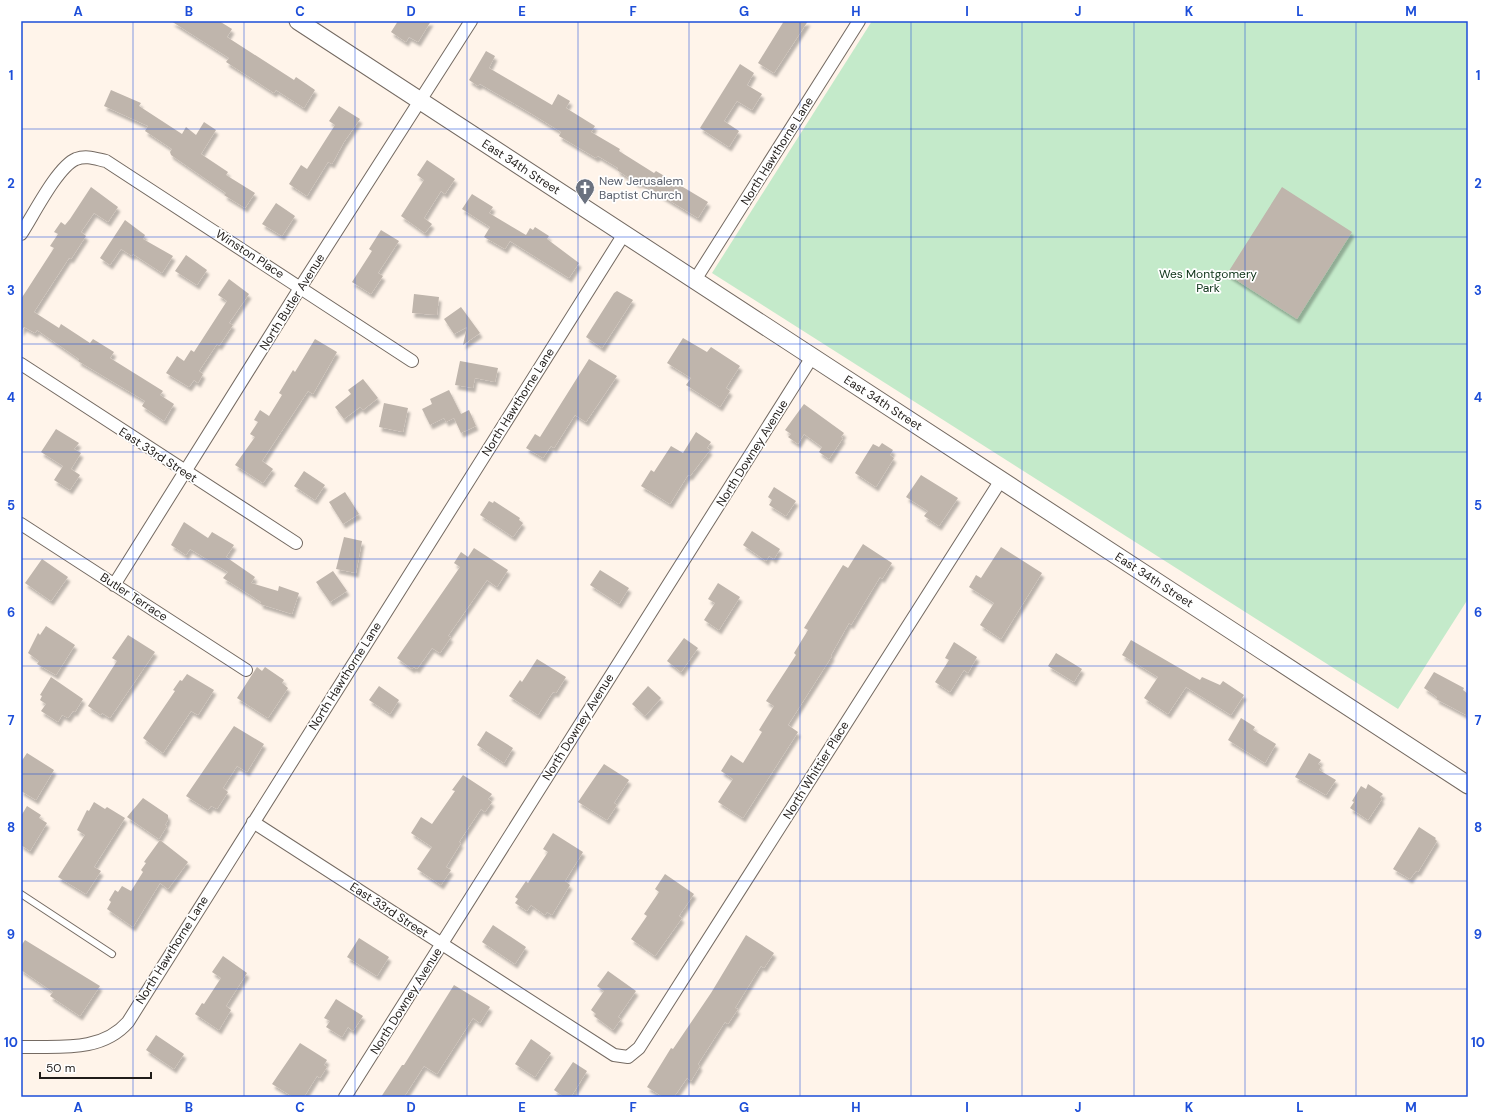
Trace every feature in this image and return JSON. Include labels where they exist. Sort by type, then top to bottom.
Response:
[{"type":"main road","name":"East 34th Street","points":[[298,21],[1468,785]]},
{"type":"street","name":"North Butler Avenue","points":[[114,585],[300,288],[471,21]]},
{"type":"street","name":"North Hawthorne Lane","points":[[695,280],[860,21]]},
{"type":"street","name":"Winston Place","points":[[21,234],[63,168],[84,157],[97,158],[106,161],[412,361]]},
{"type":"street","name":"North Hawthorne Lane","points":[[21,1048],[90,1045],[106,1040],[120,1031],[131,1018],[624,234]]},
{"type":"street","name":"North Downey Avenue","points":[[345,1097],[812,357]]},
{"type":"street","name":"East 33rd Street","points":[[21,364],[296,543]]},
{"type":"street","name":"North Whittier Place","points":[[628,1057],[635,1054],[639,1048],[1001,480]]},
{"type":"street","name":"Butler Terrace","points":[[21,524],[246,670]]},
{"type":"street","name":"East 33rd Street","points":[[253,822],[614,1055],[628,1057]]},
{"type":"lane","points":[[21,894],[112,954]]},
{"type":"green space","name":"Wes Montgomery Park","points":[[872,21],[1468,21],[1468,599],[1398,709],[712,273]]},
{"type":"building","points":[[171,21],[219,21],[232,29],[227,37],[294,80],[296,77],[315,90],[304,108],[276,90],[274,93],[226,62],[229,58]]},
{"type":"building","points":[[398,21],[431,21],[418,42],[409,37],[406,42],[391,32]]},
{"type":"building","points":[[784,21],[808,21],[774,73],[758,63]]},
{"type":"building","points":[[486,51],[495,56],[489,68],[552,105],[558,94],[570,101],[566,108],[595,126],[591,132],[620,149],[619,151],[654,173],[656,171],[708,202],[698,218],[639,182],[638,184],[617,170],[618,168],[598,156],[596,158],[559,136],[561,132],[532,114],[480,84],[478,86],[469,80]]},
{"type":"building","points":[[740,64],[754,73],[747,85],[762,94],[752,110],[737,101],[724,121],[739,131],[729,147],[700,128]]},
{"type":"building","points":[[111,90],[141,103],[139,106],[182,134],[186,127],[196,135],[204,122],[216,130],[201,154],[228,172],[226,175],[255,193],[245,208],[224,195],[226,193],[171,155],[170,152],[172,149],[145,131],[148,126],[104,106]]},
{"type":"building","points":[[339,106],[360,119],[344,142],[332,164],[328,162],[307,196],[289,184],[301,165],[307,169],[335,125],[329,121]]},
{"type":"building","points":[[427,160],[455,179],[445,194],[441,191],[424,218],[432,224],[425,233],[401,216],[424,180],[417,175]]},
{"type":"building","points":[[91,187],[118,207],[108,222],[94,213],[81,232],[86,236],[71,259],[69,258],[34,312],[59,328],[61,324],[90,343],[93,339],[114,352],[110,358],[163,391],[160,395],[174,404],[164,421],[142,406],[145,401],[78,361],[79,359],[37,330],[35,333],[24,327],[21,332],[21,299],[54,248],[50,246],[58,234],[54,232],[61,222],[65,225],[70,219]]},
{"type":"building","points":[[1282,187],[1352,232],[1297,319],[1227,274]]},
{"type":"building","points":[[472,194],[493,207],[489,213],[526,235],[530,228],[533,230],[535,227],[549,236],[547,239],[579,263],[569,278],[510,241],[505,249],[484,237],[490,227],[462,209]]},
{"type":"building","points":[[276,203],[295,216],[282,236],[262,224]]},
{"type":"building","points":[[125,220],[145,235],[143,239],[173,256],[162,273],[133,254],[132,256],[121,249],[110,265],[100,258]]},
{"type":"building","points":[[381,230],[399,241],[378,273],[383,276],[371,294],[352,282],[372,251],[369,249]]},
{"type":"building","points":[[186,255],[207,270],[197,285],[175,271]]},
{"type":"building","points":[[229,279],[249,294],[229,323],[233,325],[219,346],[217,344],[199,371],[203,374],[198,383],[194,380],[189,387],[166,373],[177,356],[184,361],[191,350],[194,352],[227,301],[218,295]]},
{"type":"building","points":[[617,291],[633,300],[602,348],[586,337],[614,293]]},
{"type":"building","points":[[414,294],[439,297],[437,315],[412,313]]},
{"type":"building","points":[[461,307],[480,333],[463,345],[467,327],[454,334],[444,319]]},
{"type":"building","points":[[683,338],[707,352],[711,347],[740,366],[726,388],[730,391],[720,407],[686,385],[691,378],[667,363]]},
{"type":"building","points":[[315,339],[337,352],[313,394],[308,391],[262,461],[273,469],[263,483],[235,465],[255,437],[250,434],[258,422],[254,420],[260,410],[269,416],[282,395],[279,393],[293,370],[295,372]]},
{"type":"building","points":[[589,359],[617,376],[586,422],[575,415],[554,448],[551,446],[543,458],[526,448],[535,434],[540,437]]},
{"type":"building","points":[[460,361],[498,368],[495,382],[475,378],[473,388],[455,385]]},
{"type":"building","points":[[363,379],[378,398],[363,410],[360,407],[344,419],[335,407],[351,394],[348,390]]},
{"type":"building","points":[[449,390],[461,414],[469,410],[476,426],[461,433],[454,418],[446,422],[444,418],[430,425],[422,409],[432,404],[430,399]]},
{"type":"building","points":[[384,403],[408,408],[403,432],[379,427]]},
{"type":"building","points":[[804,404],[844,433],[841,437],[843,438],[829,459],[819,452],[822,447],[804,434],[798,444],[788,437],[791,434],[785,430]]},
{"type":"building","points":[[56,429],[79,443],[74,449],[81,453],[71,469],[80,475],[70,490],[54,480],[63,466],[41,452]]},
{"type":"building","points":[[696,432],[711,442],[707,448],[710,450],[690,476],[688,475],[670,504],[641,486],[651,470],[654,472],[671,446],[683,453]]},
{"type":"building","points":[[882,443],[893,450],[890,455],[894,458],[876,487],[855,473],[873,444],[879,447]]},
{"type":"building","points":[[304,471],[325,485],[315,500],[294,486]]},
{"type":"building","points":[[921,475],[958,498],[939,526],[924,516],[928,511],[906,497]]},
{"type":"building","points":[[774,487],[796,501],[786,516],[769,505],[772,500],[768,497]]},
{"type":"building","points":[[345,492],[359,514],[343,524],[329,502]]},
{"type":"building","points":[[489,501],[493,503],[494,501],[520,518],[519,520],[523,523],[513,537],[480,515]]},
{"type":"building","points":[[184,522],[208,538],[212,532],[234,545],[226,557],[255,577],[251,583],[278,591],[279,586],[299,593],[292,614],[260,604],[261,602],[223,578],[228,572],[190,549],[186,555],[171,545]]},
{"type":"building","points":[[752,531],[780,549],[774,559],[769,556],[766,561],[743,545]]},
{"type":"building","points":[[344,537],[362,541],[356,573],[336,569]]},
{"type":"building","points":[[863,544],[892,563],[882,579],[880,577],[851,625],[849,623],[831,655],[832,656],[788,725],[798,732],[743,818],[718,802],[733,779],[721,771],[731,755],[743,763],[762,732],[759,730],[774,706],[766,701],[796,655],[794,653],[808,630],[804,628],[843,565],[848,568]]},
{"type":"building","points":[[1001,547],[1042,573],[1001,639],[980,625],[994,603],[969,587],[976,575],[981,578]]},
{"type":"building","points":[[474,548],[508,570],[497,587],[487,580],[448,636],[451,637],[440,653],[432,648],[417,669],[414,667],[412,669],[397,658],[460,567],[454,563],[461,552],[468,557]]},
{"type":"building","points":[[42,559],[68,577],[51,601],[25,583]]},
{"type":"building","points":[[600,570],[629,588],[619,604],[590,585]]},
{"type":"building","points":[[333,571],[347,591],[330,602],[316,582]]},
{"type":"building","points":[[718,583],[740,597],[719,630],[704,620],[715,603],[708,599]]},
{"type":"building","points":[[46,626],[75,645],[56,675],[37,664],[39,661],[28,653],[38,633],[40,635]]},
{"type":"building","points":[[128,635],[155,652],[110,718],[102,713],[101,715],[88,706],[117,661],[112,658]]},
{"type":"building","points":[[684,638],[698,648],[681,672],[667,661]]},
{"type":"building","points":[[1131,640],[1200,680],[1202,677],[1220,685],[1223,681],[1244,695],[1231,715],[1186,687],[1168,714],[1144,698],[1158,677],[1122,655]]},
{"type":"building","points":[[954,642],[977,657],[968,673],[964,670],[950,692],[935,682],[949,660],[945,658]]},
{"type":"building","points":[[1056,653],[1082,669],[1074,682],[1048,666]]},
{"type":"building","points":[[537,659],[566,677],[556,693],[553,692],[538,715],[509,696],[520,680],[522,682]]},
{"type":"building","points":[[257,667],[262,671],[265,667],[284,680],[282,683],[288,688],[268,718],[237,698]]},
{"type":"building","points":[[1434,672],[1464,688],[1463,690],[1468,694],[1468,716],[1436,699],[1437,697],[1424,688]]},
{"type":"building","points":[[187,674],[214,690],[198,715],[191,711],[163,753],[143,738],[175,691],[173,690],[180,680],[182,681]]},
{"type":"building","points":[[51,677],[83,699],[75,712],[73,711],[68,718],[62,715],[58,722],[41,711],[46,704],[40,700],[42,696],[40,695]]},
{"type":"building","points":[[379,686],[399,700],[390,714],[369,700]]},
{"type":"building","points":[[648,686],[661,698],[645,716],[632,704]]},
{"type":"building","points":[[1241,718],[1255,727],[1253,730],[1276,744],[1265,763],[1228,740]]},
{"type":"building","points":[[234,726],[264,744],[247,772],[237,766],[223,788],[228,792],[217,809],[211,806],[208,810],[186,796]]},
{"type":"building","points":[[486,731],[513,748],[504,763],[477,745]]},
{"type":"building","points":[[27,753],[54,770],[36,800],[21,791],[21,762]]},
{"type":"building","points":[[1309,753],[1321,760],[1318,764],[1321,766],[1319,770],[1336,780],[1326,795],[1295,777]]},
{"type":"building","points":[[604,764],[629,780],[614,803],[617,805],[607,820],[578,802]]},
{"type":"building","points":[[463,775],[492,794],[488,799],[492,802],[485,812],[481,809],[459,842],[461,843],[446,867],[451,870],[441,885],[417,869],[432,847],[411,833],[421,817],[432,824],[455,791],[452,790]]},
{"type":"building","points":[[1368,784],[1383,794],[1380,797],[1382,799],[1368,820],[1350,808],[1354,802],[1352,801],[1361,786],[1366,789]]},
{"type":"building","points":[[143,798],[168,815],[168,820],[165,825],[167,826],[159,839],[127,817]]},
{"type":"building","points":[[94,802],[105,809],[107,807],[125,818],[94,867],[101,871],[86,894],[58,877],[85,835],[77,830],[87,810],[89,811]]},
{"type":"building","points":[[27,806],[41,815],[39,818],[47,823],[30,851],[21,845],[21,816]]},
{"type":"building","points":[[1419,827],[1436,838],[1435,839],[1437,841],[1418,872],[1416,871],[1410,879],[1393,869]]},
{"type":"building","points":[[553,833],[583,852],[565,881],[570,885],[552,915],[547,912],[545,915],[531,905],[527,911],[515,903],[518,899],[515,897],[526,881],[528,883],[548,852],[543,849]]},
{"type":"building","points":[[160,840],[188,862],[168,889],[160,883],[133,927],[107,909],[111,902],[109,900],[115,890],[118,892],[122,886],[131,891],[143,872],[141,870],[146,863],[144,862]]},
{"type":"building","points":[[665,874],[694,894],[679,916],[682,918],[655,956],[631,939],[647,916],[644,914],[659,892],[655,889]]},
{"type":"building","points":[[493,925],[526,947],[515,964],[482,942]]},
{"type":"building","points":[[746,935],[774,953],[764,968],[761,966],[735,1008],[738,1009],[728,1024],[725,1022],[698,1064],[700,1066],[691,1081],[687,1078],[674,1097],[663,1097],[647,1087],[671,1048],[673,1049],[711,993]]},
{"type":"building","points":[[359,938],[389,957],[377,976],[347,957]]},
{"type":"building","points":[[25,940],[100,986],[80,1016],[50,996],[53,992],[21,970],[21,946]]},
{"type":"building","points":[[223,956],[247,973],[226,1006],[231,1010],[219,1030],[195,1014],[202,1003],[204,1004],[221,978],[212,972]]},
{"type":"building","points":[[608,971],[636,991],[618,1017],[621,1019],[613,1030],[594,1016],[596,1014],[591,1010],[604,991],[597,986]]},
{"type":"building","points":[[454,985],[490,1007],[480,1023],[473,1018],[437,1074],[424,1066],[404,1097],[381,1097],[402,1065],[404,1065]]},
{"type":"building","points":[[336,999],[363,1016],[353,1031],[348,1027],[342,1037],[326,1027],[330,1021],[324,1018]]},
{"type":"building","points":[[156,1035],[184,1054],[174,1069],[146,1050]]},
{"type":"building","points":[[531,1039],[551,1053],[535,1077],[515,1064]]},
{"type":"building","points":[[300,1043],[327,1060],[324,1065],[327,1067],[320,1078],[317,1076],[304,1097],[293,1097],[272,1084]]},
{"type":"building","points":[[573,1062],[587,1071],[571,1097],[564,1097],[554,1090]]},
{"type":"place","name":"New Jerusalem Baptist Church","points":[[585,205]]}]
